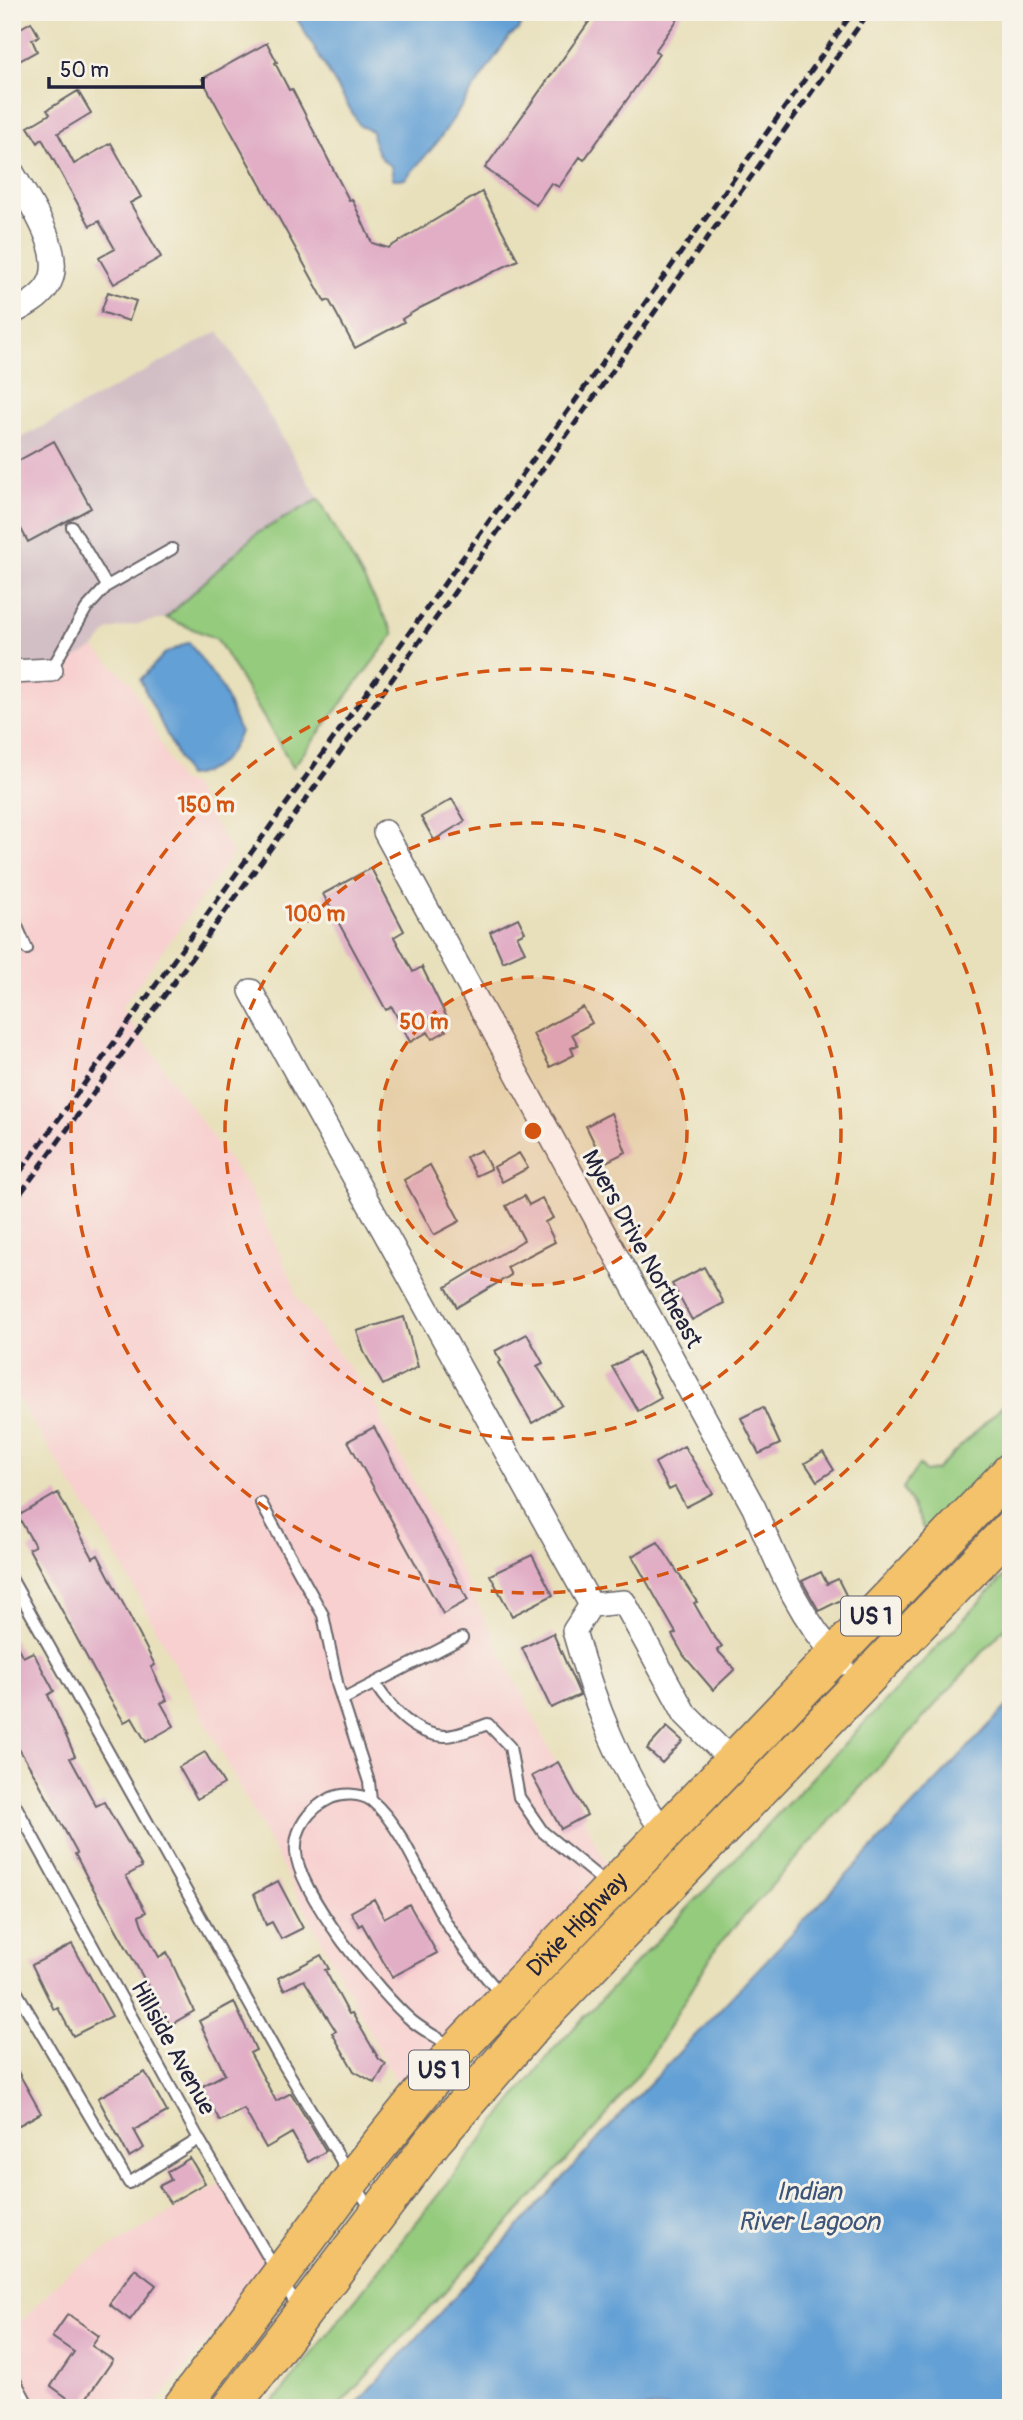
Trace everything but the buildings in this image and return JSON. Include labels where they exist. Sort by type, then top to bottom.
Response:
[{"type":"main road","name":"Dixie Highway","points":[[181,2408],[352,2179],[457,2049],[731,1760],[1011,1471]]},
{"type":"main road","name":"Dixie Highway","points":[[231,2408],[433,2141],[535,2023],[1011,1528]]},
{"type":"street","points":[[12,172],[51,247],[54,259],[52,279],[39,296],[12,313]]},
{"type":"street","points":[[12,672],[51,670]]},
{"type":"street","name":"Myers Drive Northeast","points":[[385,832],[754,1508],[789,1591],[805,1618],[862,1683]]},
{"type":"street","points":[[251,991],[591,1605]]},
{"type":"street","points":[[591,1605],[624,1602],[685,1714],[731,1760]]},
{"type":"street","points":[[591,1605],[575,1631],[593,1699],[641,1801],[663,1831]]},
{"type":"street","points":[[504,1998],[535,2023]]},
{"type":"lane","points":[[72,527],[107,586]]},
{"type":"lane","points":[[51,670],[86,609],[107,586],[172,549]]},
{"type":"lane","points":[[12,915],[27,949]]},
{"type":"lane","points":[[261,1503],[323,1615],[342,1700],[369,1782],[371,1801]]},
{"type":"lane","points":[[12,1580],[279,2057],[375,2216]]},
{"type":"lane","points":[[342,1700],[462,1638]]},
{"type":"lane","points":[[375,1684],[388,1704],[413,1727],[445,1736],[488,1724],[510,1747],[519,1797],[543,1832],[610,1887]]},
{"type":"lane","points":[[457,2049],[413,2022],[365,1971],[317,1905],[295,1854],[297,1831],[304,1819],[334,1797],[355,1794],[371,1801],[394,1829],[448,1926],[504,1998]]},
{"type":"lane","name":"Hillside Avenue","points":[[12,1799],[199,2138],[301,2314]]},
{"type":"lane","points":[[12,1984],[129,2183],[199,2138]]},
{"type":"lane","points":[[12,2375],[30,2408]]},
{"type":"shaded area","points":[[219,331],[319,499],[257,533],[166,618],[109,630],[94,648],[12,692],[12,443]]},
{"type":"shaded area","points":[[94,648],[131,683],[179,781],[191,785],[233,854],[121,1008],[250,1190],[294,1285],[295,1295],[382,1412],[381,1421],[445,1539],[610,1871],[404,2096],[122,1565],[12,1389],[12,692]]},
{"type":"shaded area","points":[[228,2179],[275,2261],[152,2408],[27,2408],[12,2381],[12,2331],[68,2272]]},
{"type":"green space","points":[[319,499],[394,634],[293,767],[217,639],[166,618],[257,533]]},
{"type":"green space","points":[[1011,1398],[1011,1455],[929,1540],[903,1488],[919,1465],[925,1472],[936,1470]]},
{"type":"green space","points":[[1011,1569],[1011,1621],[718,1945],[649,2060],[598,2126],[337,2408],[269,2408],[553,2050]]},
{"type":"water","points":[[293,12],[527,12],[518,30],[509,37],[436,144],[405,179],[393,179],[391,166],[377,151],[372,131],[360,126]]},
{"type":"water","points":[[189,642],[222,688],[240,732],[232,749],[213,768],[187,776],[140,680],[164,654]]},
{"type":"water","name":"Indian River Lagoon","points":[[1011,1702],[1011,2408],[353,2408],[633,2101]]},
{"type":"railway","points":[[12,1183],[853,12]]},
{"type":"railway","points":[[12,1205],[335,759],[869,12]]}]
